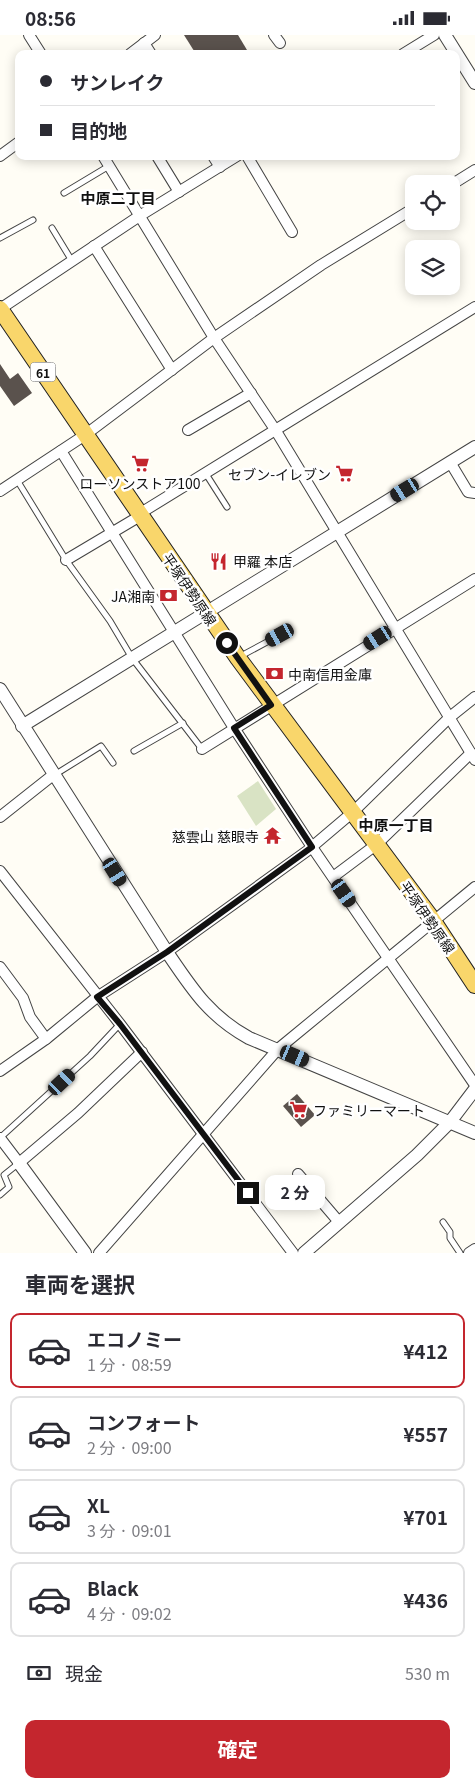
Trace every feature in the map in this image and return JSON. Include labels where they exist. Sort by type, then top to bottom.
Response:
[{"type":"main road","name":"平塚伊勢原線","points":[[0,309],[206,613],[271,705],[353,812],[432,921],[475,985]]},
{"type":"street","points":[[29,35],[38,50]]},
{"type":"street","points":[[135,50],[155,35]]},
{"type":"street","points":[[410,50],[434,35]]},
{"type":"street","points":[[446,35],[455,50]]},
{"type":"street","points":[[144,43],[148,50]]},
{"type":"street","points":[[460,58],[475,83]]},
{"type":"street","points":[[0,156],[15,145]]},
{"type":"street","points":[[105,160],[214,337],[276,431],[394,629],[474,754],[377,845],[333,877]]},
{"type":"street","points":[[159,160],[179,192]]},
{"type":"street","points":[[216,160],[220,167]]},
{"type":"street","points":[[0,309],[140,215],[231,160]]},
{"type":"street","points":[[249,160],[292,231]]},
{"type":"street","points":[[460,179],[475,170]]},
{"type":"street","points":[[0,491],[85,435],[214,337],[321,265],[405,214]]},
{"type":"street","points":[[94,246],[172,370]]},
{"type":"street","points":[[66,560],[475,307]]},
{"type":"street","points":[[188,430],[251,393]]},
{"type":"street","points":[[22,726],[475,447]]},
{"type":"street","points":[[61,451],[234,728],[312,847],[475,1085]]},
{"type":"street","points":[[450,462],[468,493],[475,493]]},
{"type":"street","points":[[202,749],[475,579]]},
{"type":"street","points":[[0,689],[191,989],[213,1014],[227,1026],[249,1038],[475,1133]]},
{"type":"street","points":[[2,1067],[46,1039],[97,997],[167,952],[312,847],[353,812],[450,717],[475,697]]},
{"type":"street","points":[[0,817],[53,775]]},
{"type":"street","points":[[0,871],[204,1133],[293,1253]]},
{"type":"street","points":[[99,1253],[278,1049],[475,887]]},
{"type":"street","points":[[0,967],[23,998],[30,1017],[46,1039]]},
{"type":"street","points":[[19,1163],[78,1113],[142,1053]]},
{"type":"street","points":[[304,1253],[417,1155],[450,1122],[475,1089]]},
{"type":"street","points":[[0,1138],[85,1253]]},
{"type":"street","points":[[298,1174],[339,1223]]},
{"type":"street","points":[[469,1253],[475,1249]]},
{"type":"lane","points":[[64,193],[109,166]]},
{"type":"lane","points":[[0,239],[32,220]]},
{"type":"lane","points":[[52,228],[72,261]]},
{"type":"lane","points":[[206,474],[227,507]]},
{"type":"lane","points":[[17,480],[66,560],[110,621],[132,658],[202,749]]},
{"type":"lane","points":[[238,658],[280,635]]},
{"type":"lane","points":[[134,751],[183,723]]},
{"type":"lane","points":[[53,775],[101,746],[113,763]]},
{"type":"lane","points":[[0,1138],[90,1056],[120,1024]]},
{"type":"lane","points":[[0,1195],[9,1187],[4,1175],[19,1163]]},
{"type":"lane","points":[[443,1222],[450,1232],[450,1238],[460,1253]]},
{"type":"green space","points":[[258,781],[276,809],[256,826],[237,796]]},
{"type":"building","points":[[184,35],[238,35],[247,50],[193,50]]},
{"type":"building","points":[[0,364],[10,379],[18,373],[32,393],[14,406],[0,386]]},
{"type":"building","name":"ファミリーマート","points":[[297,1094],[315,1115],[301,1127],[283,1106]]},
{"type":"place","name":"ローソンストア100","points":[[140,463]]},
{"type":"place","name":"セブン-イレブン","points":[[345,474]]},
{"type":"place","name":"甲羅 本店","points":[[219,561]]},
{"type":"place","name":"JA湘南","points":[[169,596]]},
{"type":"place","name":"中南信用金庫","points":[[274,674]]},
{"type":"place","name":"慈雲山 慈眼寺","points":[[273,836]]},
{"type":"place","name":"ファミリーマート","points":[[299,1110]]},
{"type":"district","name":"中原二丁目","points":[[118,197]]},
{"type":"district","name":"中原一丁目","points":[[396,824]]},
{"type":"route","points":[[227,643],[271,705],[234,728],[312,847],[167,952],[97,997],[204,1133],[248,1193]]}]
